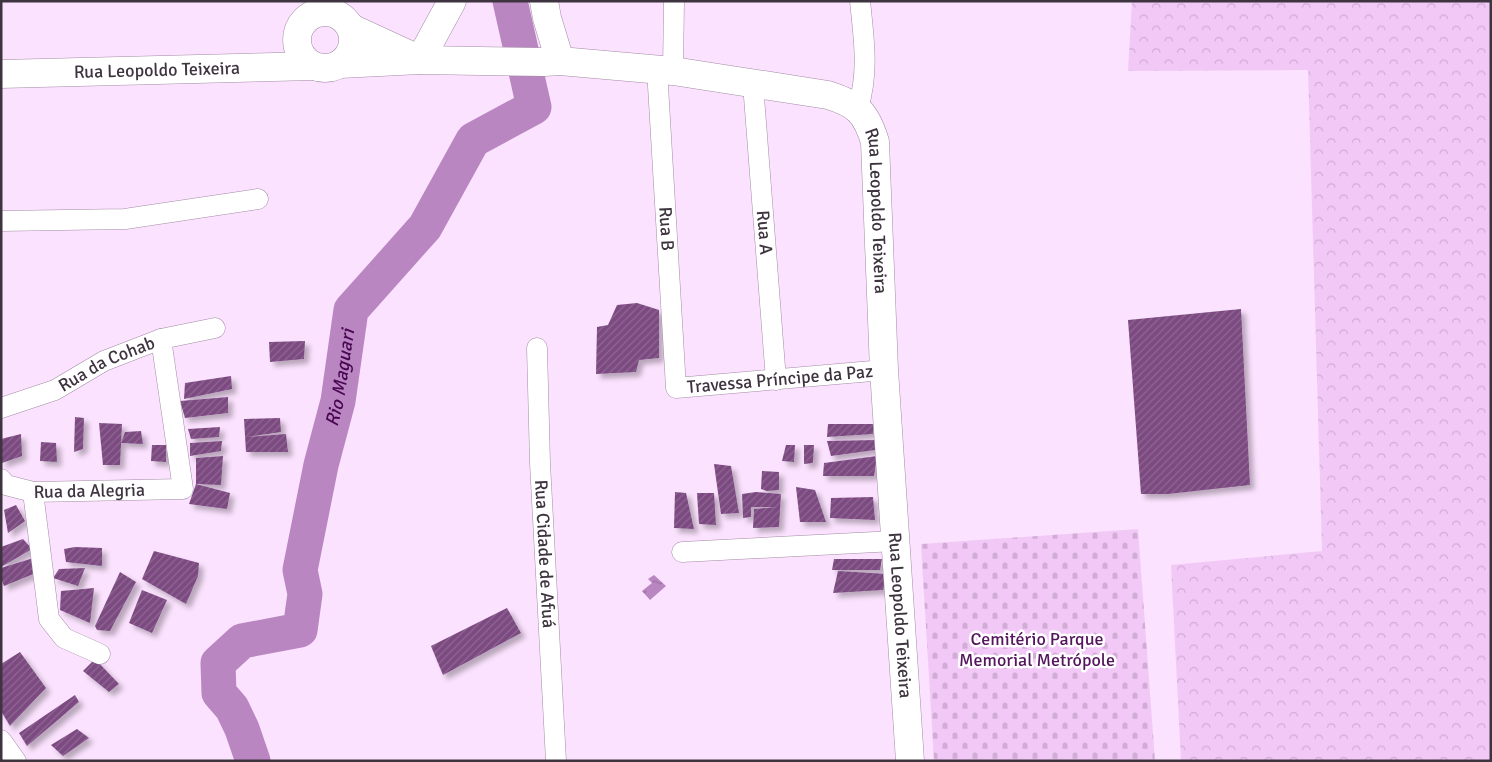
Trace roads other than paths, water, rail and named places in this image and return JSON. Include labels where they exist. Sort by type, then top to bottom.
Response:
[{"type":"main road","points":[[420,60],[452,1]]},
{"type":"main road","points":[[544,1],[552,61]]},
{"type":"main road","points":[[311,9],[343,16],[353,44],[351,52],[340,64],[332,68],[313,66],[301,55],[297,47],[298,29],[311,9]]},
{"type":"main road","name":"Rua Leopoldo Teixeira","points":[[343,16],[420,60]]},
{"type":"main road","name":"Rua Leopoldo Teixeira","points":[[340,64],[420,60],[552,61],[665,70],[828,95],[844,100],[858,109],[870,124],[875,142],[884,370],[910,761]]},
{"type":"main road","name":"Rua Leopoldo Teixeira","points":[[1,74],[313,66]]},
{"type":"street","name":"Rua B","points":[[674,1],[665,70],[676,388]]},
{"type":"street","points":[[858,109],[864,88],[866,63],[860,1]]},
{"type":"street","name":"Rua A","points":[[753,84],[776,380]]},
{"type":"street","points":[[1,221],[125,219],[258,200]]},
{"type":"street","name":"Rua da Cohab","points":[[1,408],[55,390],[104,361],[161,339],[215,328]]},
{"type":"street","name":"Rua da Alegria","points":[[1,479],[6,485],[33,492],[183,489],[161,339]]},
{"type":"street","name":"Rua Cidade de Afuá","points":[[537,348],[540,463],[556,761]]},
{"type":"street","name":"Travessa Príncipe da Paz","points":[[676,388],[884,370]]},
{"type":"street","points":[[33,492],[49,619],[64,638],[100,654]]},
{"type":"street","points":[[682,552],[895,541]]},
{"type":"street","points":[[1,740],[16,761]]},
{"type":"water","points":[[654,575],[666,586],[650,600],[642,591],[652,583],[648,579]]},
{"type":"waterway","name":"Rio Maguari","points":[[253,761],[242,729],[232,708],[219,693],[218,663],[242,641],[300,630],[305,594],[300,570],[321,465],[338,401],[351,310],[425,227],[473,140],[534,107],[510,1]]},
{"type":"park label","name":"Cemitério Parque Memorial Metrópole","points":[[1037,649]]}]
